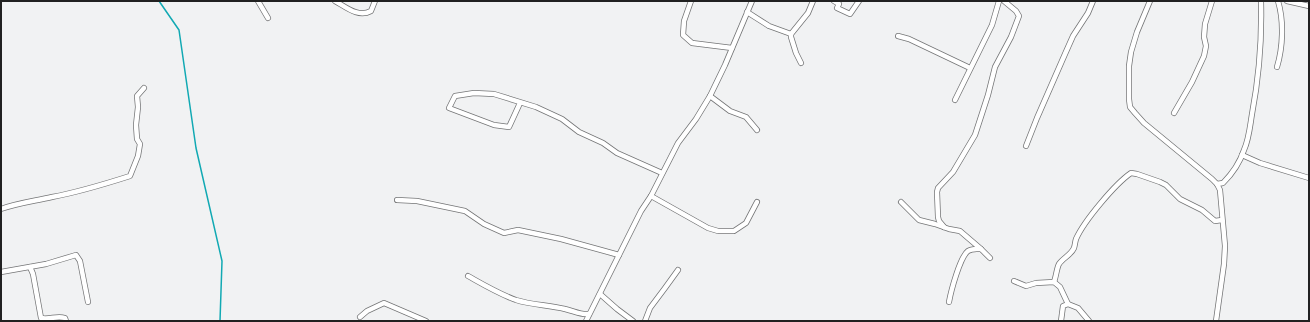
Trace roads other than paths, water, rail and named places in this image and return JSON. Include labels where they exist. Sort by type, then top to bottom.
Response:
[{"type":"street","points":[[258,1],[268,18]]},
{"type":"street","points":[[335,1],[348,9],[364,13],[371,11],[375,1]]},
{"type":"street","points":[[691,1],[684,21],[683,35],[692,42],[732,48]]},
{"type":"street","points":[[586,321],[642,210],[678,143],[696,119],[710,96],[752,1]]},
{"type":"street","points":[[801,63],[796,53],[791,34],[808,13],[813,1]]},
{"type":"street","points":[[834,1],[839,4],[837,8],[850,14],[859,1]]},
{"type":"street","points":[[955,100],[992,25],[999,1]]},
{"type":"street","points":[[944,227],[939,221],[938,217],[938,188],[953,172],[975,135],[995,67],[1019,16],[1016,11],[1004,1]]},
{"type":"street","points":[[1026,146],[1064,54],[1073,36],[1088,13],[1092,1]]},
{"type":"street","points":[[1150,1],[1137,32],[1131,52],[1129,66],[1130,107],[1144,123],[1217,184],[1220,190],[1225,246],[1216,321]]},
{"type":"street","points":[[1174,113],[1192,82],[1204,56],[1206,46],[1204,24],[1212,1]]},
{"type":"street","points":[[1217,184],[1223,183],[1226,180],[1245,150],[1256,87],[1262,32],[1261,1]]},
{"type":"street","points":[[1277,67],[1279,60],[1281,28],[1281,12],[1278,1]]},
{"type":"street","points":[[1286,1],[1309,6]]},
{"type":"street","points":[[747,12],[769,26],[791,34]]},
{"type":"street","points":[[898,36],[909,39],[970,68]]},
{"type":"street","points":[[1,209],[96,186],[130,176],[138,156],[140,144],[137,139],[136,125],[138,107],[137,96],[144,88]]},
{"type":"street","points":[[520,103],[509,127],[494,125],[449,108],[455,96],[474,93],[494,94],[536,107],[562,119],[579,132],[603,143],[617,153],[662,173]]},
{"type":"street","points":[[710,96],[730,111],[746,117],[757,130]]},
{"type":"street","points":[[1242,155],[1260,163],[1309,178]]},
{"type":"street","points":[[1054,282],[1058,272],[1058,265],[1071,252],[1075,240],[1090,217],[1112,190],[1131,173],[1160,182],[1180,199],[1204,211],[1215,221],[1222,220]]},
{"type":"street","points":[[650,196],[708,228],[718,231],[734,231],[746,223],[757,202]]},
{"type":"street","points":[[397,200],[417,201],[464,212],[484,224],[504,232],[518,230],[561,239],[619,256]]},
{"type":"street","points":[[901,202],[919,220],[960,231],[990,258]]},
{"type":"street","points":[[949,302],[952,286],[962,261],[968,251],[981,249]]},
{"type":"street","points":[[1,272],[46,264],[76,255],[80,260],[88,302]]},
{"type":"street","points":[[30,267],[33,274],[41,318],[51,319],[60,316],[65,318],[66,321]]},
{"type":"street","points":[[645,321],[650,308],[678,270]]},
{"type":"street","points":[[468,276],[494,291],[516,300],[566,309],[579,314],[589,314]]},
{"type":"street","points":[[1014,280],[1026,286],[1036,283],[1054,282],[1060,287],[1068,304],[1078,308],[1089,321]]},
{"type":"street","points":[[600,294],[616,309],[633,321]]},
{"type":"street","points":[[360,317],[367,311],[384,303],[426,321]]},
{"type":"street","points":[[1061,321],[1063,306],[1068,304]]},
{"type":"waterway","points":[[159,1],[179,30],[196,148],[222,261],[220,321]]}]
